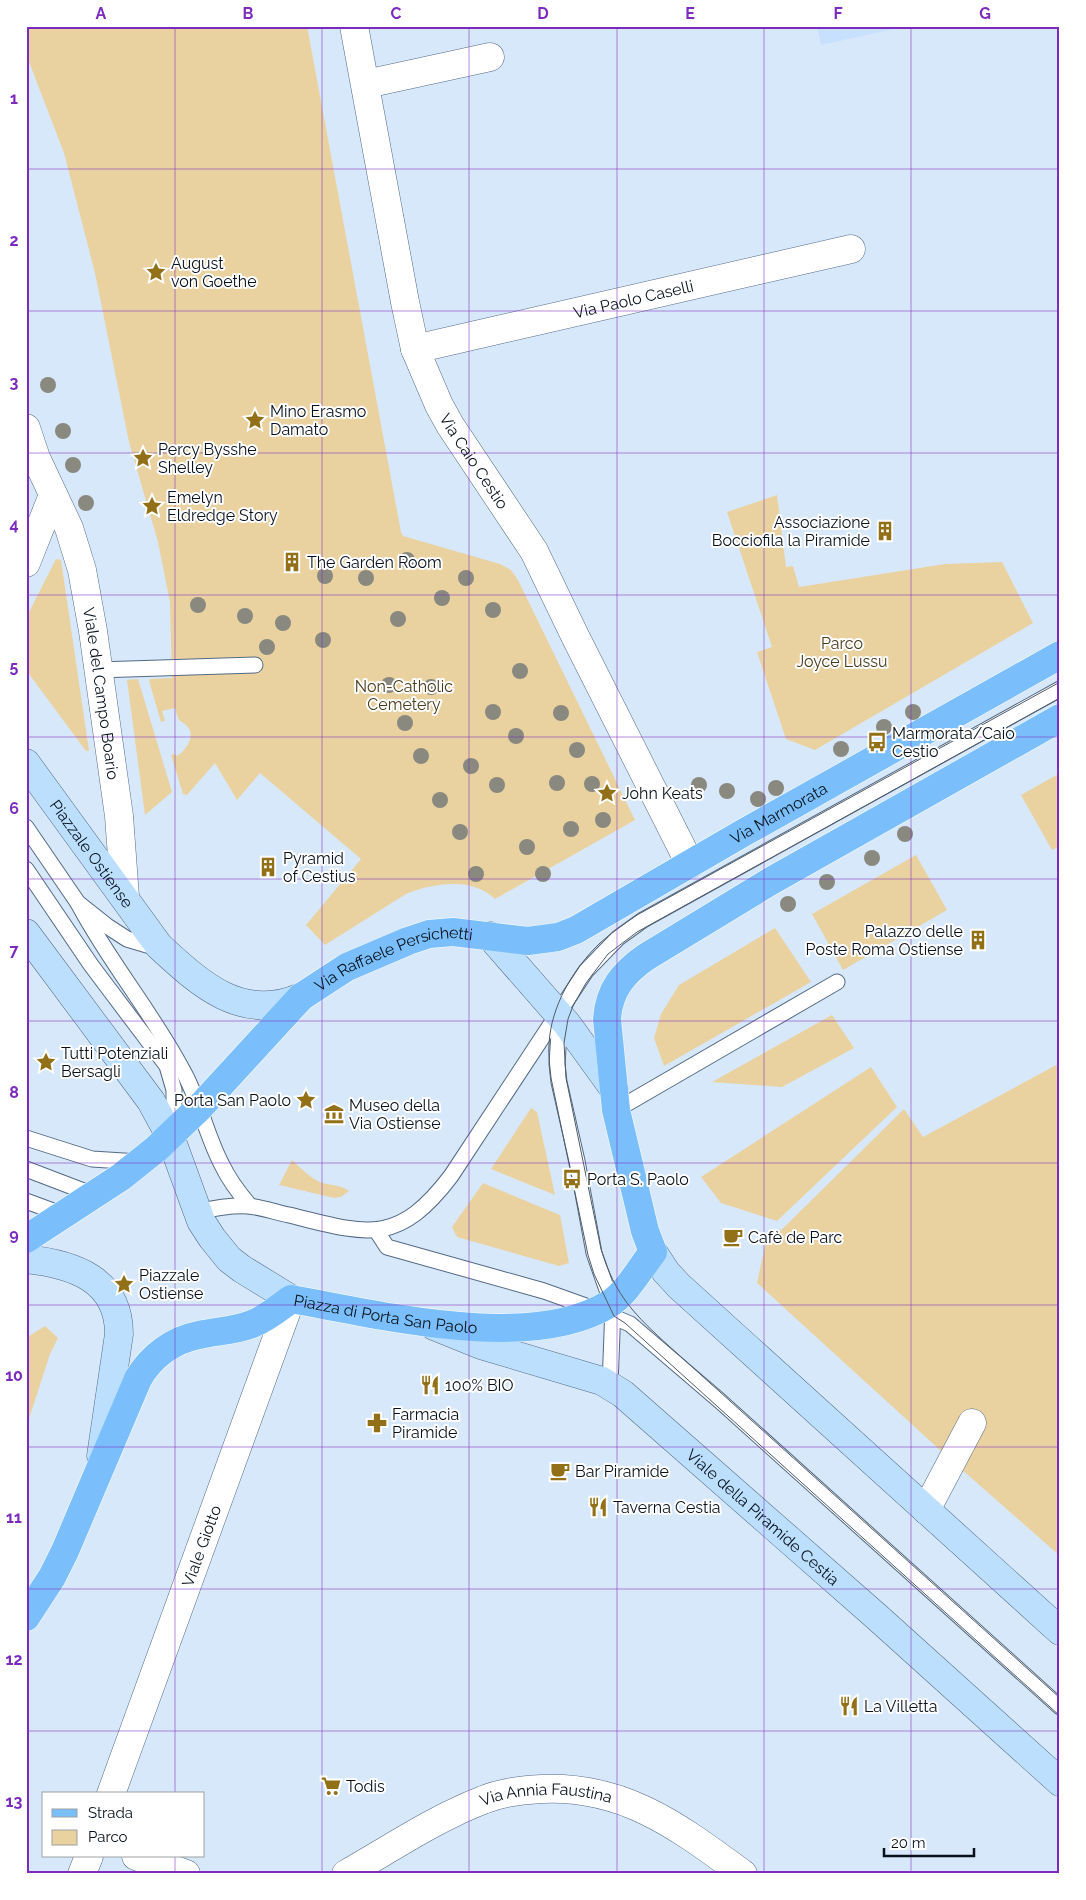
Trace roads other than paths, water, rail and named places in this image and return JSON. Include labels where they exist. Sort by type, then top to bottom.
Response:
[{"type":"main road","name":"Via Marmorata","points":[[490,936],[528,941],[544,940],[567,934],[1060,654]]},
{"type":"main road","points":[[1060,718],[771,881],[658,949],[630,969],[618,982],[608,1007],[608,1041],[615,1099],[645,1231],[654,1252],[666,1272],[679,1286],[1060,1631]]},
{"type":"main road","name":"Piazzale Ostiense","points":[[26,762],[159,946],[183,968],[206,986],[236,1002],[254,1005],[277,1005],[301,997]]},
{"type":"main road","name":"Via Raffaele Persichetti","points":[[301,997],[347,968],[408,941],[429,934],[443,932],[490,936]]},
{"type":"main road","points":[[26,933],[151,1101],[170,1136]]},
{"type":"main road","points":[[490,936],[563,1011],[615,1099]]},
{"type":"main road","points":[[30,1233],[64,1215],[141,1162],[200,1107],[301,997]]},
{"type":"main road","name":"Piazza di Porta San Paolo","points":[[170,1136],[201,1221],[212,1238],[242,1269],[291,1298],[425,1323],[478,1326],[533,1326],[565,1322],[608,1309],[654,1252]]},
{"type":"main road","points":[[26,1259],[71,1268],[91,1277],[110,1299],[119,1320],[118,1349],[98,1472]]},
{"type":"main road","points":[[26,1617],[60,1562],[138,1379],[156,1356],[188,1337],[251,1325],[266,1318],[291,1298]]},
{"type":"main road","name":"Viale della Piramide Cestia","points":[[425,1323],[481,1345],[593,1378],[610,1386],[634,1402],[1060,1782]]},
{"type":"street","name":"Via Caio Cestio","points":[[354,26],[415,349],[438,405],[534,551],[690,864]]},
{"type":"street","points":[[366,84],[490,57]]},
{"type":"street","name":"Via Paolo Caselli","points":[[415,349],[851,249]]},
{"type":"street","name":"Viale del Campo Boario","points":[[26,428],[36,458],[69,528],[78,556],[90,616],[119,816],[125,897]]},
{"type":"street","points":[[26,563],[53,495]]},
{"type":"street","name":"Viale Giotto","points":[[112,1792],[291,1298]]},
{"type":"street","points":[[926,1510],[972,1423]]},
{"type":"street","name":"Via Annia Faustina","points":[[346,1874],[439,1821],[478,1802],[515,1791],[561,1788],[596,1793],[638,1806],[688,1834],[743,1874]]},
{"type":"street","points":[[82,1874],[88,1858]]},
{"type":"street","points":[[142,1858],[186,1874]]},
{"type":"lane","points":[[97,670],[255,665]]},
{"type":"lane","name":"Via Marmorata","points":[[563,1011],[579,980],[589,967],[618,938],[644,920],[1060,690]]},
{"type":"lane","name":"Piazzale Ostiense","points":[[26,827],[78,903],[101,944],[159,1029],[184,1072],[200,1107],[221,1164],[235,1188],[250,1206]]},
{"type":"lane","points":[[26,870],[91,966],[167,1066],[174,1090],[174,1108],[170,1136]]},
{"type":"lane","name":"Piazzale Ostiense","points":[[78,903],[117,934],[138,942],[159,946]]},
{"type":"lane","points":[[615,1099],[837,982]]},
{"type":"lane","points":[[198,1212],[226,1206],[250,1206],[345,1229],[376,1230],[388,1228],[407,1220],[429,1202],[442,1188],[563,1011]]},
{"type":"lane","points":[[563,1011],[558,1033],[556,1064],[558,1082],[577,1161],[594,1252],[608,1309],[610,1386]]},
{"type":"lane","points":[[26,1138],[92,1159],[141,1162]]},
{"type":"lane","points":[[26,1169],[94,1195]]},
{"type":"lane","points":[[26,1201],[64,1215]]},
{"type":"lane","points":[[376,1230],[388,1246],[608,1309],[630,1324],[720,1401],[1060,1707]]},
{"type":"tram line","points":[[1060,682],[622,925],[590,953],[565,989],[554,1016],[549,1044],[551,1078],[588,1255],[594,1274],[614,1316],[625,1323],[1060,1716]]},
{"type":"tram line","points":[[1060,698],[637,932],[608,954],[586,983],[568,1019],[564,1043],[566,1078],[601,1249],[613,1280],[628,1304],[646,1325],[670,1347],[1060,1698]]},
{"type":"place","name":"August von Goethe","points":[[156,272]]},
{"type":"place","name":"Mino Erasmo Damato","points":[[255,420]]},
{"type":"place","name":"Percy Bysshe Shelley","points":[[143,458]]},
{"type":"place","name":"Emelyn Eldredge Story","points":[[152,506]]},
{"type":"place","name":"Associazione Bocciofila la Piramide","points":[[885,531]]},
{"type":"place","name":"The Garden Room","points":[[292,562]]},
{"type":"place","name":"Marmorata/Caio Cestio","points":[[877,742]]},
{"type":"place","name":"John Keats","points":[[607,793]]},
{"type":"place","name":"Pyramid of Cestius","points":[[268,867]]},
{"type":"place","name":"Palazzo delle Poste Roma Ostiense","points":[[978,940]]},
{"type":"place","name":"Tutti Potenziali Bersagli","points":[[46,1062]]},
{"type":"place","name":"Porta San Paolo","points":[[306,1100]]},
{"type":"place","name":"Museo della Via Ostiense","points":[[334,1114]]},
{"type":"place","name":"Porta S. Paolo","points":[[572,1179]]},
{"type":"place","name":"Cafè de Parc","points":[[733,1237]]},
{"type":"place","name":"Piazzale Ostiense","points":[[124,1284]]},
{"type":"place","name":"100% BIO","points":[[430,1385]]},
{"type":"place","name":"Farmacia Piramide","points":[[377,1423]]},
{"type":"place","name":"Bar Piramide","points":[[560,1471]]},
{"type":"place","name":"Taverna Cestia","points":[[598,1507]]},
{"type":"place","name":"La Villetta","points":[[849,1706]]},
{"type":"place","name":"Todis","points":[[331,1786]]},
{"type":"park label","name":"Parco Joyce Lussu","points":[[842,652]]},
{"type":"park label","name":"Non-Catholic Cemetery","points":[[404,695]]}]
